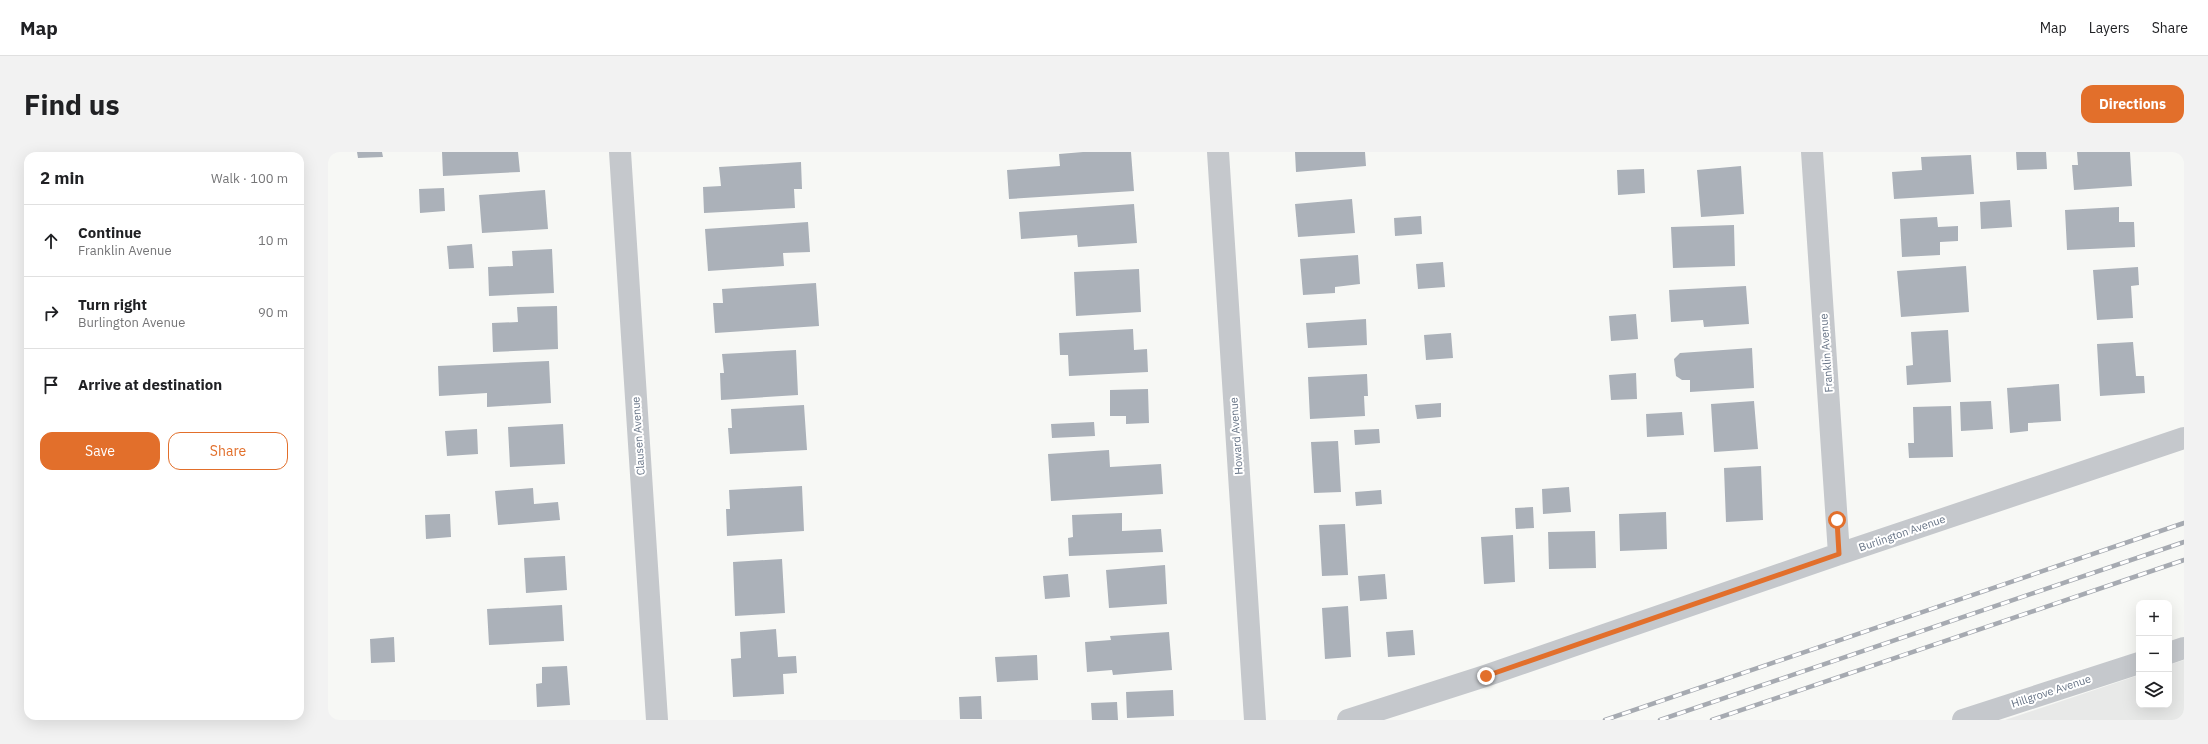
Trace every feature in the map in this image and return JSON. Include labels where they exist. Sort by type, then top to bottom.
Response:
[{"type":"street","name":"Clausen Avenue","points":[[620,152],[657,720]]},
{"type":"street","name":"Howard Avenue","points":[[1218,152],[1255,720]]},
{"type":"street","name":"Franklin Avenue","points":[[1812,152],[1839,554]]},
{"type":"street","name":"Burlington Avenue","points":[[1348,720],[1486,676],[1839,554],[2184,438]]},
{"type":"street","points":[[2172,652],[2184,648]]},
{"type":"street","name":"Hillgrove Avenue","points":[[1963,720],[2136,664]]},
{"type":"shaded area","points":[[2184,660],[2184,720],[2005,720],[2136,676],[2136,708],[2172,708],[2172,664]]},
{"type":"building","points":[[357,152],[382,152],[383,157],[358,158]]},
{"type":"building","points":[[442,152],[518,152],[520,172],[443,176]]},
{"type":"building","points":[[1083,152],[1131,152],[1134,191],[1009,199],[1007,170],[1060,166],[1059,154]]},
{"type":"building","points":[[1295,152],[1365,152],[1366,166],[1296,172]]},
{"type":"building","points":[[2016,152],[2046,152],[2047,169],[2017,170]]},
{"type":"building","points":[[2077,152],[2130,152],[2132,186],[2074,190],[2072,165],[2078,165]]},
{"type":"building","points":[[1971,155],[1974,194],[1894,199],[1892,172],[1922,170],[1921,157]]},
{"type":"building","points":[[801,162],[802,189],[794,189],[795,208],[704,213],[703,187],[721,186],[719,167]]},
{"type":"building","points":[[1741,166],[1744,214],[1701,217],[1697,170]]},
{"type":"building","points":[[1644,169],[1645,193],[1618,195],[1617,170]]},
{"type":"building","points":[[444,188],[445,211],[420,213],[419,189]]},
{"type":"building","points":[[545,190],[548,229],[482,233],[479,195]]},
{"type":"building","points":[[1352,199],[1355,233],[1298,237],[1295,204]]},
{"type":"building","points":[[2010,200],[2012,227],[1981,229],[1980,202]]},
{"type":"building","points":[[1134,204],[1137,243],[1078,247],[1077,235],[1021,239],[1019,212]]},
{"type":"building","points":[[2119,207],[2119,222],[2134,222],[2135,247],[2067,250],[2065,210]]},
{"type":"building","points":[[1421,216],[1422,234],[1395,236],[1394,218]]},
{"type":"building","points":[[1937,217],[1938,227],[1958,226],[1958,241],[1940,242],[1940,255],[1902,257],[1900,219]]},
{"type":"building","points":[[808,222],[810,252],[783,253],[784,266],[708,271],[705,229]]},
{"type":"building","points":[[1734,225],[1735,266],[1673,268],[1671,227]]},
{"type":"building","points":[[472,244],[474,268],[449,269],[447,246]]},
{"type":"building","points":[[552,249],[554,293],[489,296],[488,267],[513,266],[512,251]]},
{"type":"building","points":[[1358,255],[1360,284],[1335,287],[1335,293],[1303,295],[1300,259]]},
{"type":"building","points":[[1443,262],[1445,287],[1418,289],[1416,264]]},
{"type":"building","points":[[1966,266],[1969,312],[1901,317],[1897,271]]},
{"type":"building","points":[[2138,267],[2139,285],[2131,286],[2133,318],[2097,320],[2093,270]]},
{"type":"building","points":[[1139,269],[1141,312],[1076,316],[1074,272]]},
{"type":"building","points":[[816,283],[819,326],[715,333],[713,303],[723,303],[722,289]]},
{"type":"building","points":[[1746,286],[1749,324],[1704,327],[1703,320],[1671,322],[1669,290]]},
{"type":"building","points":[[557,306],[558,349],[493,352],[492,323],[518,322],[517,307]]},
{"type":"building","points":[[1636,314],[1638,339],[1611,341],[1609,316]]},
{"type":"building","points":[[1366,319],[1367,345],[1308,348],[1306,323]]},
{"type":"building","points":[[1133,329],[1134,350],[1147,349],[1148,372],[1069,376],[1068,355],[1060,355],[1059,333]]},
{"type":"building","points":[[1948,330],[1951,382],[1907,385],[1906,366],[1913,365],[1911,332]]},
{"type":"building","points":[[1451,333],[1453,358],[1426,360],[1424,335]]},
{"type":"building","points":[[2133,342],[2136,376],[2144,376],[2145,393],[2100,396],[2097,344]]},
{"type":"building","points":[[1752,348],[1754,388],[1690,392],[1690,380],[1682,380],[1676,376],[1674,359],[1680,353]]},
{"type":"building","points":[[796,350],[798,395],[721,400],[720,373],[724,373],[722,354]]},
{"type":"building","points":[[549,361],[551,403],[487,407],[487,393],[439,396],[438,366]]},
{"type":"building","points":[[1636,373],[1637,399],[1611,400],[1609,375]]},
{"type":"building","points":[[1367,374],[1368,396],[1364,396],[1365,416],[1310,419],[1308,377]]},
{"type":"building","points":[[2059,384],[2061,421],[2028,423],[2028,431],[2010,433],[2007,388]]},
{"type":"building","points":[[1148,389],[1149,423],[1126,424],[1126,416],[1110,416],[1110,390]]},
{"type":"building","points":[[1754,401],[1758,449],[1714,452],[1711,404]]},
{"type":"building","points":[[1991,401],[1993,429],[1961,431],[1960,402]]},
{"type":"building","points":[[1441,403],[1441,417],[1417,419],[1415,405]]},
{"type":"building","points":[[804,405],[807,450],[730,454],[728,428],[732,428],[731,409]]},
{"type":"building","points":[[1951,406],[1953,457],[1909,458],[1908,443],[1914,443],[1913,407]]},
{"type":"building","points":[[1682,412],[1684,435],[1647,437],[1646,414]]},
{"type":"building","points":[[1094,422],[1095,436],[1052,438],[1051,424]]},
{"type":"building","points":[[563,424],[565,464],[510,467],[508,427]]},
{"type":"building","points":[[477,429],[478,454],[447,456],[445,431]]},
{"type":"building","points":[[1379,429],[1380,443],[1355,445],[1354,430]]},
{"type":"building","points":[[1338,441],[1341,492],[1314,493],[1311,442]]},
{"type":"building","points":[[1109,450],[1110,467],[1161,464],[1163,494],[1051,501],[1048,454]]},
{"type":"building","points":[[1761,466],[1763,520],[1726,522],[1724,468]]},
{"type":"building","points":[[802,486],[804,531],[727,536],[726,509],[730,509],[729,490]]},
{"type":"building","points":[[1569,487],[1571,512],[1543,514],[1542,489]]},
{"type":"building","points":[[533,488],[534,504],[558,502],[560,520],[498,525],[495,491]]},
{"type":"building","points":[[1381,490],[1382,504],[1356,506],[1355,492]]},
{"type":"building","points":[[1533,507],[1534,528],[1516,529],[1515,508]]},
{"type":"building","points":[[1666,512],[1667,549],[1620,551],[1619,514]]},
{"type":"building","points":[[1122,513],[1122,531],[1161,529],[1163,552],[1069,556],[1068,538],[1073,537],[1072,515]]},
{"type":"building","points":[[450,514],[451,537],[426,539],[425,515]]},
{"type":"building","points":[[1345,524],[1348,575],[1322,576],[1319,525]]},
{"type":"building","points":[[1595,531],[1596,568],[1549,569],[1548,532]]},
{"type":"building","points":[[1513,535],[1515,582],[1484,584],[1481,537]]},
{"type":"building","points":[[565,556],[567,590],[526,593],[524,558]]},
{"type":"building","points":[[782,559],[785,613],[735,616],[733,562]]},
{"type":"building","points":[[1165,565],[1167,604],[1109,608],[1106,570]]},
{"type":"building","points":[[1068,574],[1070,597],[1045,599],[1043,576]]},
{"type":"building","points":[[1385,574],[1387,599],[1360,601],[1358,576]]},
{"type":"building","points":[[562,605],[564,641],[489,645],[487,609]]},
{"type":"building","points":[[1348,606],[1351,657],[1325,659],[1322,608]]},
{"type":"building","points":[[776,629],[778,657],[796,656],[797,673],[783,674],[784,694],[733,697],[731,659],[741,658],[740,632]]},
{"type":"building","points":[[1413,630],[1415,655],[1388,657],[1386,632]]},
{"type":"building","points":[[1169,632],[1172,670],[1113,675],[1112,670],[1087,672],[1085,642],[1111,640],[1110,636]]},
{"type":"building","points":[[394,637],[395,662],[371,663],[370,639]]},
{"type":"building","points":[[1037,655],[1038,680],[997,682],[995,657]]},
{"type":"building","points":[[567,666],[570,705],[537,707],[536,684],[542,683],[542,667]]},
{"type":"building","points":[[1173,690],[1174,716],[1127,718],[1126,692]]},
{"type":"building","points":[[981,696],[982,719],[960,719],[959,697]]},
{"type":"building","points":[[1117,702],[1118,720],[1092,720],[1091,703]]},
{"type":"railway","points":[[1605,720],[2184,523]]},
{"type":"railway","points":[[1660,720],[2184,542]]},
{"type":"railway","points":[[1712,720],[2184,560]]},
{"type":"route","points":[[1486,676],[1839,554],[1837,520]]}]
